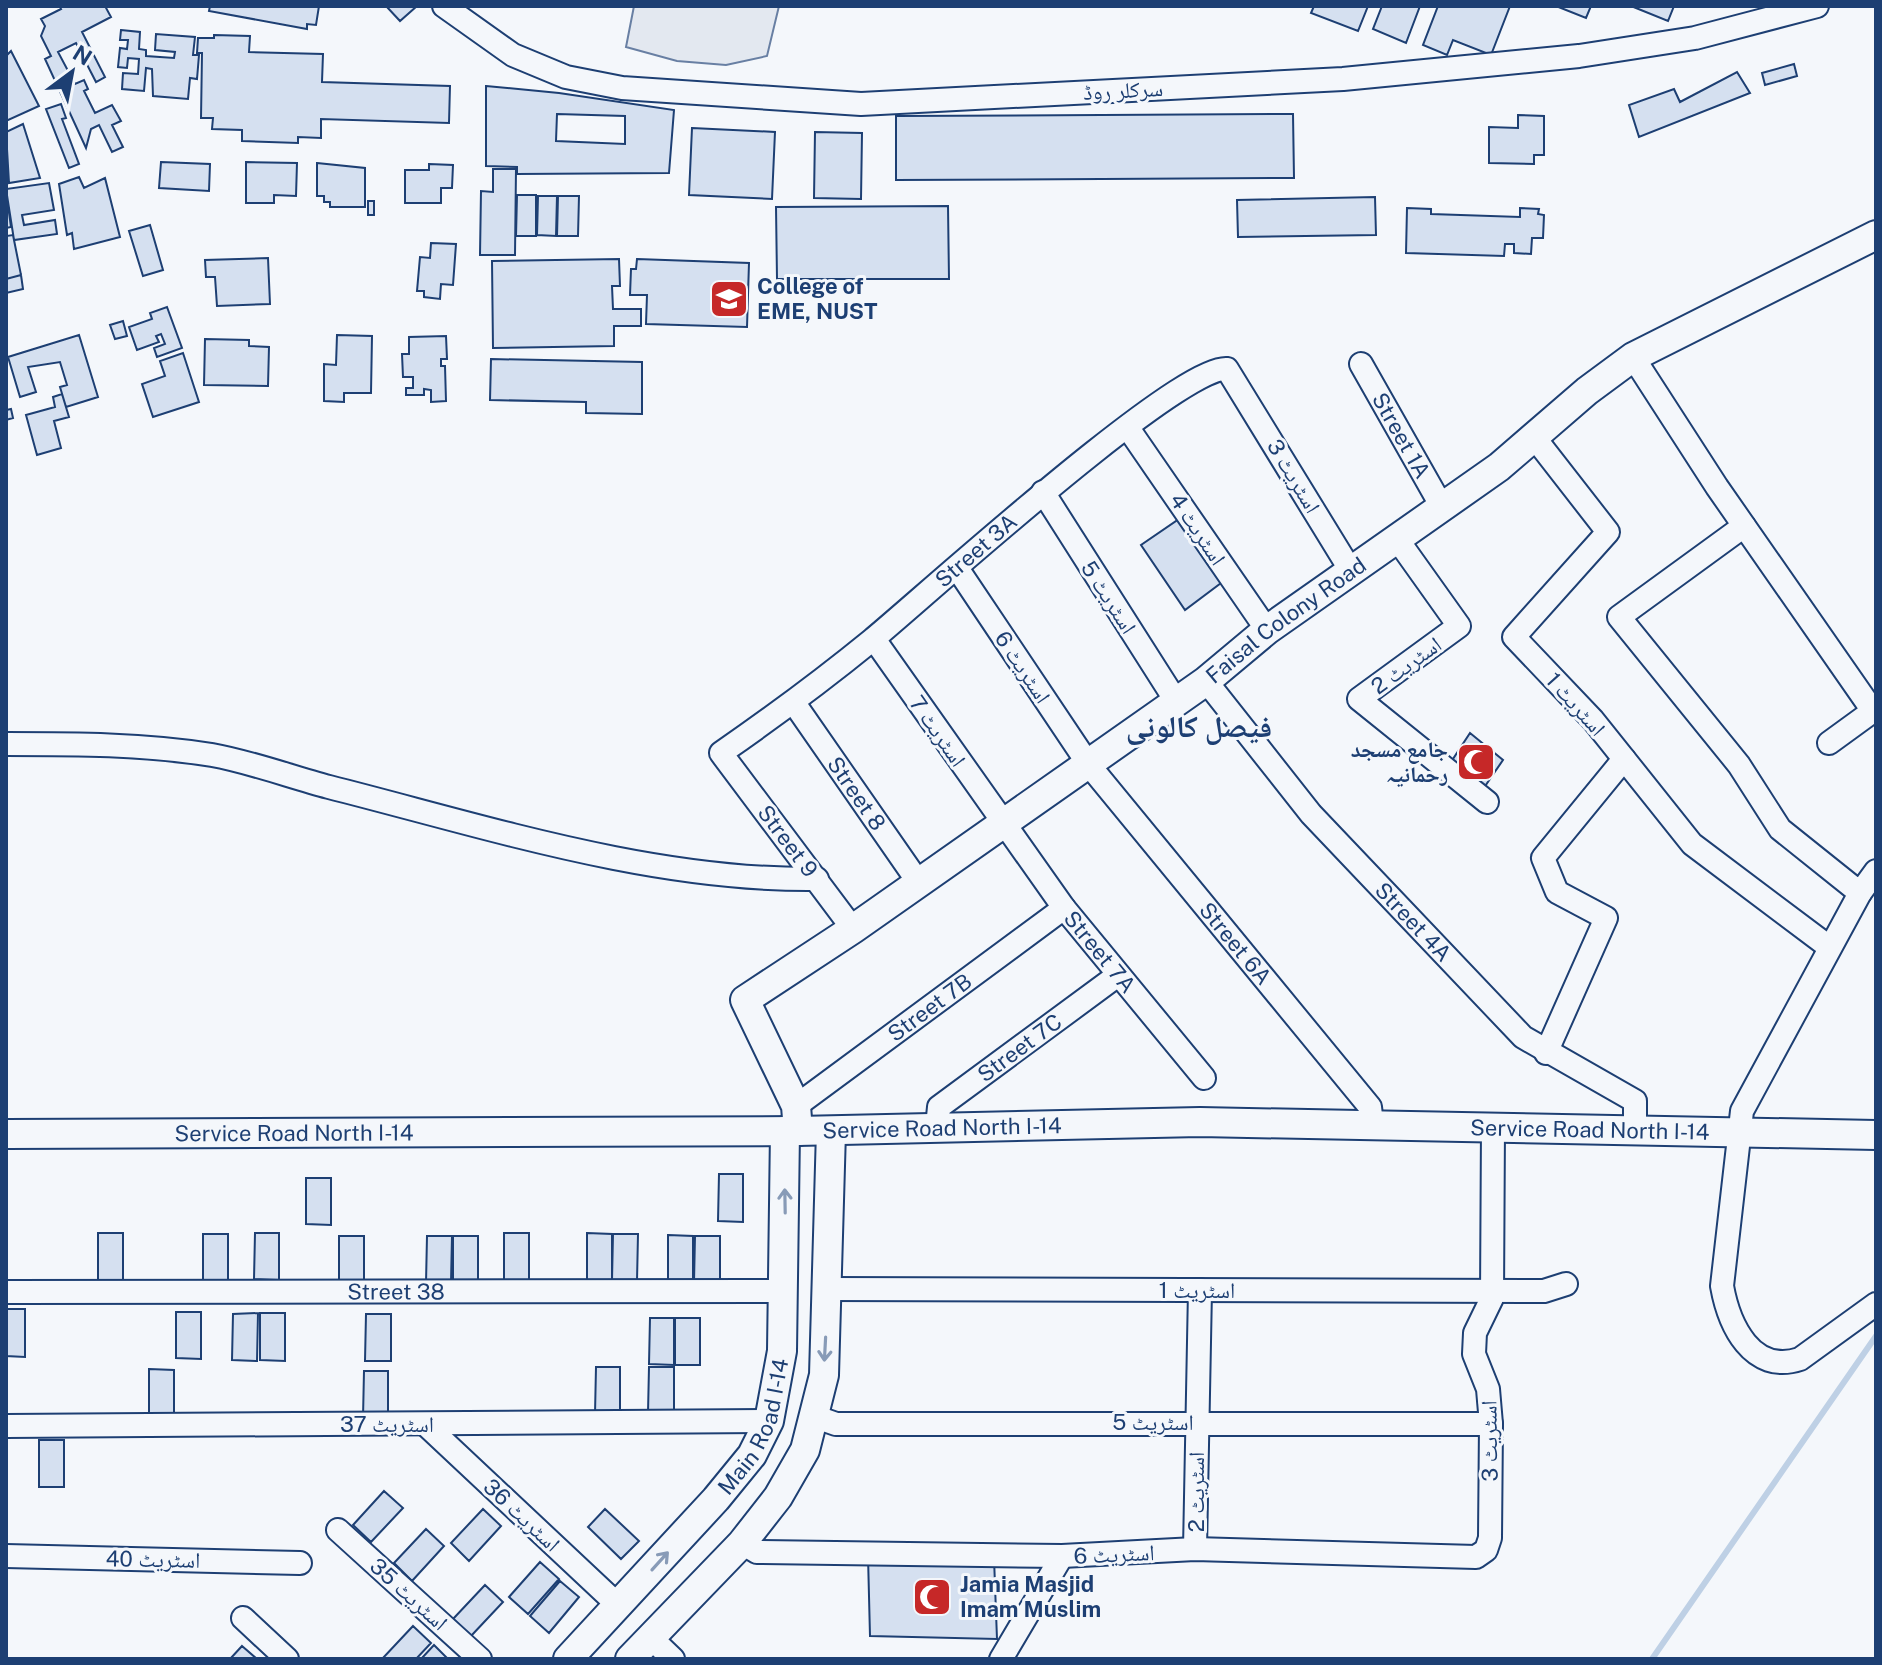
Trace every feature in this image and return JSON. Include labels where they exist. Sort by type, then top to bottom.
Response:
[{"type":"main road","name":"Faisal Colony Road","points":[[793,1123],[745,1000],[853,929],[1206,681],[1267,630],[1499,467],[1633,357],[1876,235]]},
{"type":"main road","name":"Service Road North I-14","points":[[6,1134],[793,1123],[831,1131],[1200,1122],[1876,1135]]},
{"type":"main road","name":"Main Road I-14","points":[[568,1659],[725,1488],[752,1455],[769,1421],[782,1351],[793,1123]]},
{"type":"main road","name":"Main Road I-14","points":[[630,1659],[742,1543],[795,1470],[816,1417],[824,1375],[831,1131]]},
{"type":"main road","points":[[786,1243],[828,1244]]},
{"type":"street","name":"سرکلر روڈ","points":[[444,6],[513,55],[566,77],[622,88],[861,104],[1343,79],[1579,56],[1695,38],[1817,6]]},
{"type":"street","points":[[1633,357],[1744,526],[1874,713],[1829,743]]},
{"type":"street","name":"Street 1A","points":[[1361,364],[1442,507]]},
{"type":"street","name":"Street 3A","points":[[721,753],[794,703],[874,639],[1043,492],[1128,428],[1208,371],[1227,369],[1236,381]]},
{"type":"street","name":"اسٹریٹ 3","points":[[1236,381],[1351,571]]},
{"type":"street","name":"اسٹریٹ 4","points":[[1128,428],[1267,630]]},
{"type":"street","name":"اسٹریٹ 1","points":[[1534,437],[1608,532],[1514,637],[1593,720],[1692,844],[1829,947]]},
{"type":"street","name":"اسٹریٹ 5","points":[[1043,492],[1176,701]]},
{"type":"street","points":[[1744,526],[1619,617],[1739,765],[1780,829],[1860,893]]},
{"type":"street","name":"اسٹریٹ 2","points":[[1397,539],[1459,626],[1359,699],[1487,802]]},
{"type":"street","name":"اسٹریٹ 6","points":[[957,568],[1089,765]]},
{"type":"street","name":"اسٹریٹ 7","points":[[874,639],[1002,824]]},
{"type":"street","name":"Street 4A","points":[[1206,681],[1321,824],[1523,1037],[1546,1053],[1635,1101],[1635,1129]]},
{"type":"street","name":"Street 8","points":[[794,703],[919,883]]},
{"type":"street","points":[[6,744],[97,744],[213,756],[543,841],[677,868],[761,878],[817,879]]},
{"type":"street","name":"Street 9","points":[[721,753],[853,929]]},
{"type":"street","points":[[1546,1053],[1606,918],[1557,892],[1543,858],[1624,759]]},
{"type":"street","name":"Street 6A","points":[[1089,765],[1370,1107],[1372,1124]]},
{"type":"street","name":"Street 7A","points":[[1002,824],[1064,908],[1204,1078]]},
{"type":"street","points":[[1876,871],[1829,947],[1742,1111],[1722,1286],[1726,1312],[1751,1351],[1770,1361],[1787,1363],[1800,1359],[1876,1304]]},
{"type":"street","name":"Street 7B","points":[[793,1123],[1064,908]]},
{"type":"street","name":"Street 7C","points":[[937,1127],[939,1107],[1118,975]]},
{"type":"street","name":"اسٹریٹ 3","points":[[1486,1550],[1490,1538],[1491,1424],[1488,1389],[1474,1354],[1475,1333],[1492,1298],[1493,1126]]},
{"type":"street","name":"اسٹریٹ 1","points":[[827,1289],[1544,1291],[1566,1284]]},
{"type":"street","name":"اسٹریٹ 2","points":[[1195,1549],[1200,1290]]},
{"type":"street","name":"Street 38","points":[[6,1292],[784,1291]]},
{"type":"street","name":"اسٹریٹ 5","points":[[816,1417],[836,1424],[1491,1424]]},
{"type":"street","name":"اسٹریٹ 37","points":[[6,1426],[769,1421]]},
{"type":"street","name":"اسٹریٹ 36","points":[[425,1424],[619,1606]]},
{"type":"street","name":"اسٹریٹ 35","points":[[338,1530],[480,1659]]},
{"type":"street","name":"اسٹریٹ 6","points":[[742,1543],[757,1552],[1062,1556],[1195,1549],[1476,1557],[1486,1550]]},
{"type":"street","name":"اسٹریٹ 40","points":[[6,1556],[300,1563]]},
{"type":"street","points":[[1001,1659],[1062,1556]]},
{"type":"street","points":[[243,1618],[287,1659]]},
{"type":"street","points":[[650,1637],[673,1659]]},
{"type":"shaded area","points":[[634,6],[779,6],[767,56],[726,65],[677,61],[626,47]]},
{"type":"building","points":[[59,6],[105,6],[111,17],[82,32],[105,77],[96,82],[76,43],[58,52],[75,84],[84,80],[88,89],[84,91],[95,113],[112,105],[121,121],[112,125],[123,147],[112,152],[99,125],[91,129],[86,148],[45,59],[51,56],[41,36],[45,26],[41,19],[61,9]]},
{"type":"building","points":[[210,6],[319,6],[316,25],[307,24],[307,29],[209,11]]},
{"type":"building","points":[[386,6],[417,6],[400,21]]},
{"type":"building","points":[[1314,6],[1368,6],[1358,31],[1311,13]]},
{"type":"building","points":[[1382,6],[1420,6],[1406,43],[1373,29]]},
{"type":"building","points":[[1438,6],[1510,6],[1491,55],[1453,40],[1447,55],[1423,45]]},
{"type":"building","points":[[1556,6],[1591,6],[1586,18]]},
{"type":"building","points":[[1631,6],[1674,6],[1668,21]]},
{"type":"building","points":[[121,30],[140,32],[139,49],[146,50],[146,56],[174,58],[175,52],[155,50],[156,34],[195,37],[193,55],[199,55],[197,79],[190,78],[188,99],[153,96],[152,69],[146,68],[144,91],[122,89],[123,73],[138,74],[139,59],[128,58],[127,68],[118,67],[120,48],[127,49],[128,40],[120,40]]},
{"type":"building","points":[[214,35],[250,36],[249,52],[323,54],[322,82],[450,86],[449,123],[321,119],[321,138],[298,137],[298,143],[242,141],[242,130],[212,129],[213,118],[201,118],[202,53],[197,53],[198,38],[214,38]]},
{"type":"building","points":[[11,51],[39,106],[6,121],[6,56]]},
{"type":"building","points":[[1794,64],[1797,76],[1765,85],[1762,73]]},
{"type":"building","points":[[1737,72],[1750,93],[1639,137],[1629,105],[1674,89],[1680,102]]},
{"type":"building","points":[[486,86],[674,110],[669,173],[517,174],[517,167],[486,166]],"holes":[[[557,114],[625,116],[625,144],[556,141]]]},
{"type":"building","points":[[61,104],[66,118],[62,119],[79,164],[69,168],[46,109]]},
{"type":"building","points":[[1293,114],[1294,178],[896,180],[896,116]]},
{"type":"building","points":[[1518,115],[1544,116],[1544,155],[1534,155],[1534,164],[1489,163],[1489,127],[1518,128]]},
{"type":"building","points":[[23,124],[40,178],[9,183],[6,132]]},
{"type":"building","points":[[692,128],[775,132],[772,199],[689,195]]},
{"type":"building","points":[[815,132],[862,133],[861,199],[814,198]]},
{"type":"building","points":[[161,162],[210,164],[209,191],[159,188]]},
{"type":"building","points":[[246,162],[297,163],[296,196],[274,195],[274,203],[246,203]]},
{"type":"building","points":[[317,163],[365,168],[365,207],[330,207],[330,202],[324,202],[324,196],[317,196]]},
{"type":"building","points":[[429,164],[453,165],[452,188],[441,188],[441,203],[405,203],[405,170],[429,170]]},
{"type":"building","points":[[493,169],[516,169],[515,255],[480,255],[481,191],[493,192]]},
{"type":"building","points":[[79,177],[84,188],[105,178],[120,237],[74,249],[72,233],[67,235],[59,184]]},
{"type":"building","points":[[49,183],[54,210],[22,215],[24,225],[55,220],[57,234],[14,240],[6,189]]},
{"type":"building","points":[[6,191],[11,227],[6,228]]},
{"type":"building","points":[[517,195],[536,195],[536,236],[516,236]]},
{"type":"building","points":[[538,196],[557,196],[556,236],[537,235]]},
{"type":"building","points":[[558,196],[579,196],[578,236],[557,236]]},
{"type":"building","points":[[1375,197],[1376,235],[1238,237],[1237,200]]},
{"type":"building","points":[[368,201],[374,201],[374,215],[368,215]]},
{"type":"building","points":[[948,206],[949,279],[777,279],[776,207]]},
{"type":"building","points":[[1407,208],[1431,209],[1431,214],[1520,217],[1520,208],[1539,209],[1538,214],[1544,215],[1543,238],[1532,238],[1531,254],[1514,253],[1514,244],[1505,244],[1504,256],[1406,253]]},
{"type":"building","points":[[150,225],[163,270],[143,276],[129,231]]},
{"type":"building","points":[[13,235],[21,275],[6,279],[6,236]]},
{"type":"building","points":[[431,243],[456,244],[453,285],[441,284],[440,299],[424,297],[424,291],[417,291],[420,257],[430,258]]},
{"type":"building","points":[[268,258],[270,304],[217,306],[215,277],[206,277],[205,260]]},
{"type":"building","points":[[619,259],[620,286],[612,286],[613,309],[641,309],[641,326],[614,326],[614,346],[493,348],[492,261]]},
{"type":"building","points":[[637,259],[749,263],[747,327],[646,324],[647,295],[630,295],[631,269],[636,269]]},
{"type":"building","points":[[21,275],[23,289],[6,293],[6,279]]},
{"type":"building","points":[[167,307],[182,348],[157,357],[154,348],[165,344],[161,334],[156,336],[159,342],[137,350],[129,327],[152,319],[150,313]]},
{"type":"building","points":[[123,321],[127,336],[115,339],[110,325]]},
{"type":"building","points":[[79,335],[98,397],[66,407],[60,387],[67,385],[60,362],[28,367],[36,392],[20,397],[8,357]]},
{"type":"building","points":[[337,335],[372,336],[371,393],[344,393],[344,402],[324,401],[324,364],[336,365]]},
{"type":"building","points":[[446,336],[447,359],[441,359],[441,366],[445,366],[446,401],[431,402],[431,390],[424,389],[424,395],[406,395],[406,388],[413,388],[413,377],[403,377],[402,354],[409,354],[409,337]]},
{"type":"building","points":[[205,339],[249,340],[249,346],[269,347],[268,386],[204,385]]},
{"type":"building","points":[[183,353],[199,402],[153,417],[142,384],[165,376],[160,361]]},
{"type":"building","points":[[491,359],[642,362],[642,414],[586,413],[586,402],[490,400]]},
{"type":"building","points":[[62,394],[69,417],[54,421],[61,448],[37,455],[26,415],[55,407],[53,397]]},
{"type":"building","points":[[11,409],[13,418],[6,420],[6,410]]},
{"type":"building","points":[[1182,517],[1225,580],[1185,610],[1141,545]]},
{"type":"building","name":"جامع مسجد رحمانیہ","points":[[1470,733],[1503,760],[1481,792],[1449,765]]},
{"type":"building","points":[[719,1174],[743,1174],[743,1222],[718,1221]]},
{"type":"building","points":[[306,1178],[331,1178],[331,1225],[306,1224]]},
{"type":"building","points":[[98,1233],[123,1233],[123,1280],[98,1280]]},
{"type":"building","points":[[255,1233],[279,1233],[279,1280],[254,1279]]},
{"type":"building","points":[[504,1233],[529,1233],[529,1280],[504,1280]]},
{"type":"building","points":[[587,1233],[612,1234],[612,1281],[587,1280]]},
{"type":"building","points":[[203,1234],[228,1234],[228,1281],[203,1280]]},
{"type":"building","points":[[613,1234],[638,1234],[637,1281],[612,1280]]},
{"type":"building","points":[[668,1235],[693,1236],[693,1283],[668,1282]]},
{"type":"building","points":[[339,1236],[364,1236],[364,1283],[339,1283]]},
{"type":"building","points":[[427,1236],[452,1236],[451,1283],[426,1283]]},
{"type":"building","points":[[453,1236],[478,1236],[478,1283],[453,1282]]},
{"type":"building","points":[[695,1236],[720,1236],[720,1283],[694,1282]]},
{"type":"building","points":[[6,1309],[25,1309],[25,1357],[6,1356]]},
{"type":"building","points":[[176,1312],[201,1312],[201,1359],[176,1358]]},
{"type":"building","points":[[258,1313],[257,1361],[232,1360],[233,1314]]},
{"type":"building","points":[[260,1313],[285,1313],[285,1361],[260,1360]]},
{"type":"building","points":[[366,1314],[391,1314],[391,1361],[365,1361]]},
{"type":"building","points":[[650,1318],[674,1318],[674,1365],[649,1364]]},
{"type":"building","points":[[675,1318],[700,1318],[700,1365],[675,1365]]},
{"type":"building","points":[[596,1367],[620,1367],[620,1414],[595,1414]]},
{"type":"building","points":[[649,1367],[674,1367],[674,1414],[648,1413]]},
{"type":"building","points":[[149,1369],[174,1370],[174,1417],[149,1416]]},
{"type":"building","points":[[364,1371],[388,1371],[388,1418],[363,1418]]},
{"type":"building","points":[[39,1440],[64,1440],[64,1487],[39,1487]]},
{"type":"building","points":[[384,1491],[403,1508],[371,1542],[353,1525]]},
{"type":"building","points":[[483,1509],[501,1526],[469,1561],[451,1543]]},
{"type":"building","points":[[605,1509],[639,1541],[621,1559],[588,1527]]},
{"type":"building","points":[[426,1529],[444,1546],[412,1581],[394,1563]]},
{"type":"building","name":"Jamia Masjid Imam Muslim","points":[[868,1556],[994,1558],[997,1639],[870,1636]]},
{"type":"building","points":[[540,1562],[559,1579],[528,1614],[509,1597]]},
{"type":"building","points":[[560,1581],[579,1597],[549,1633],[530,1616]]},
{"type":"building","points":[[485,1585],[503,1602],[471,1636],[453,1619]]},
{"type":"building","points":[[413,1626],[431,1643],[416,1659],[382,1659]]},
{"type":"building","points":[[434,1645],[448,1659],[421,1659]]},
{"type":"building","points":[[242,1646],[257,1659],[230,1659]]},
{"type":"waterway","points":[[1652,1659],[1876,1336]]},
{"type":"place","name":"College of EME, NUST","points":[[729,299]]},
{"type":"place","name":"جامع مسجد رحمانیہ","points":[[1476,762]]},
{"type":"place","name":"Jamia Masjid Imam Muslim","points":[[932,1597]]},
{"type":"district","name":"فیصل کالونی","points":[[1199,726]]}]
